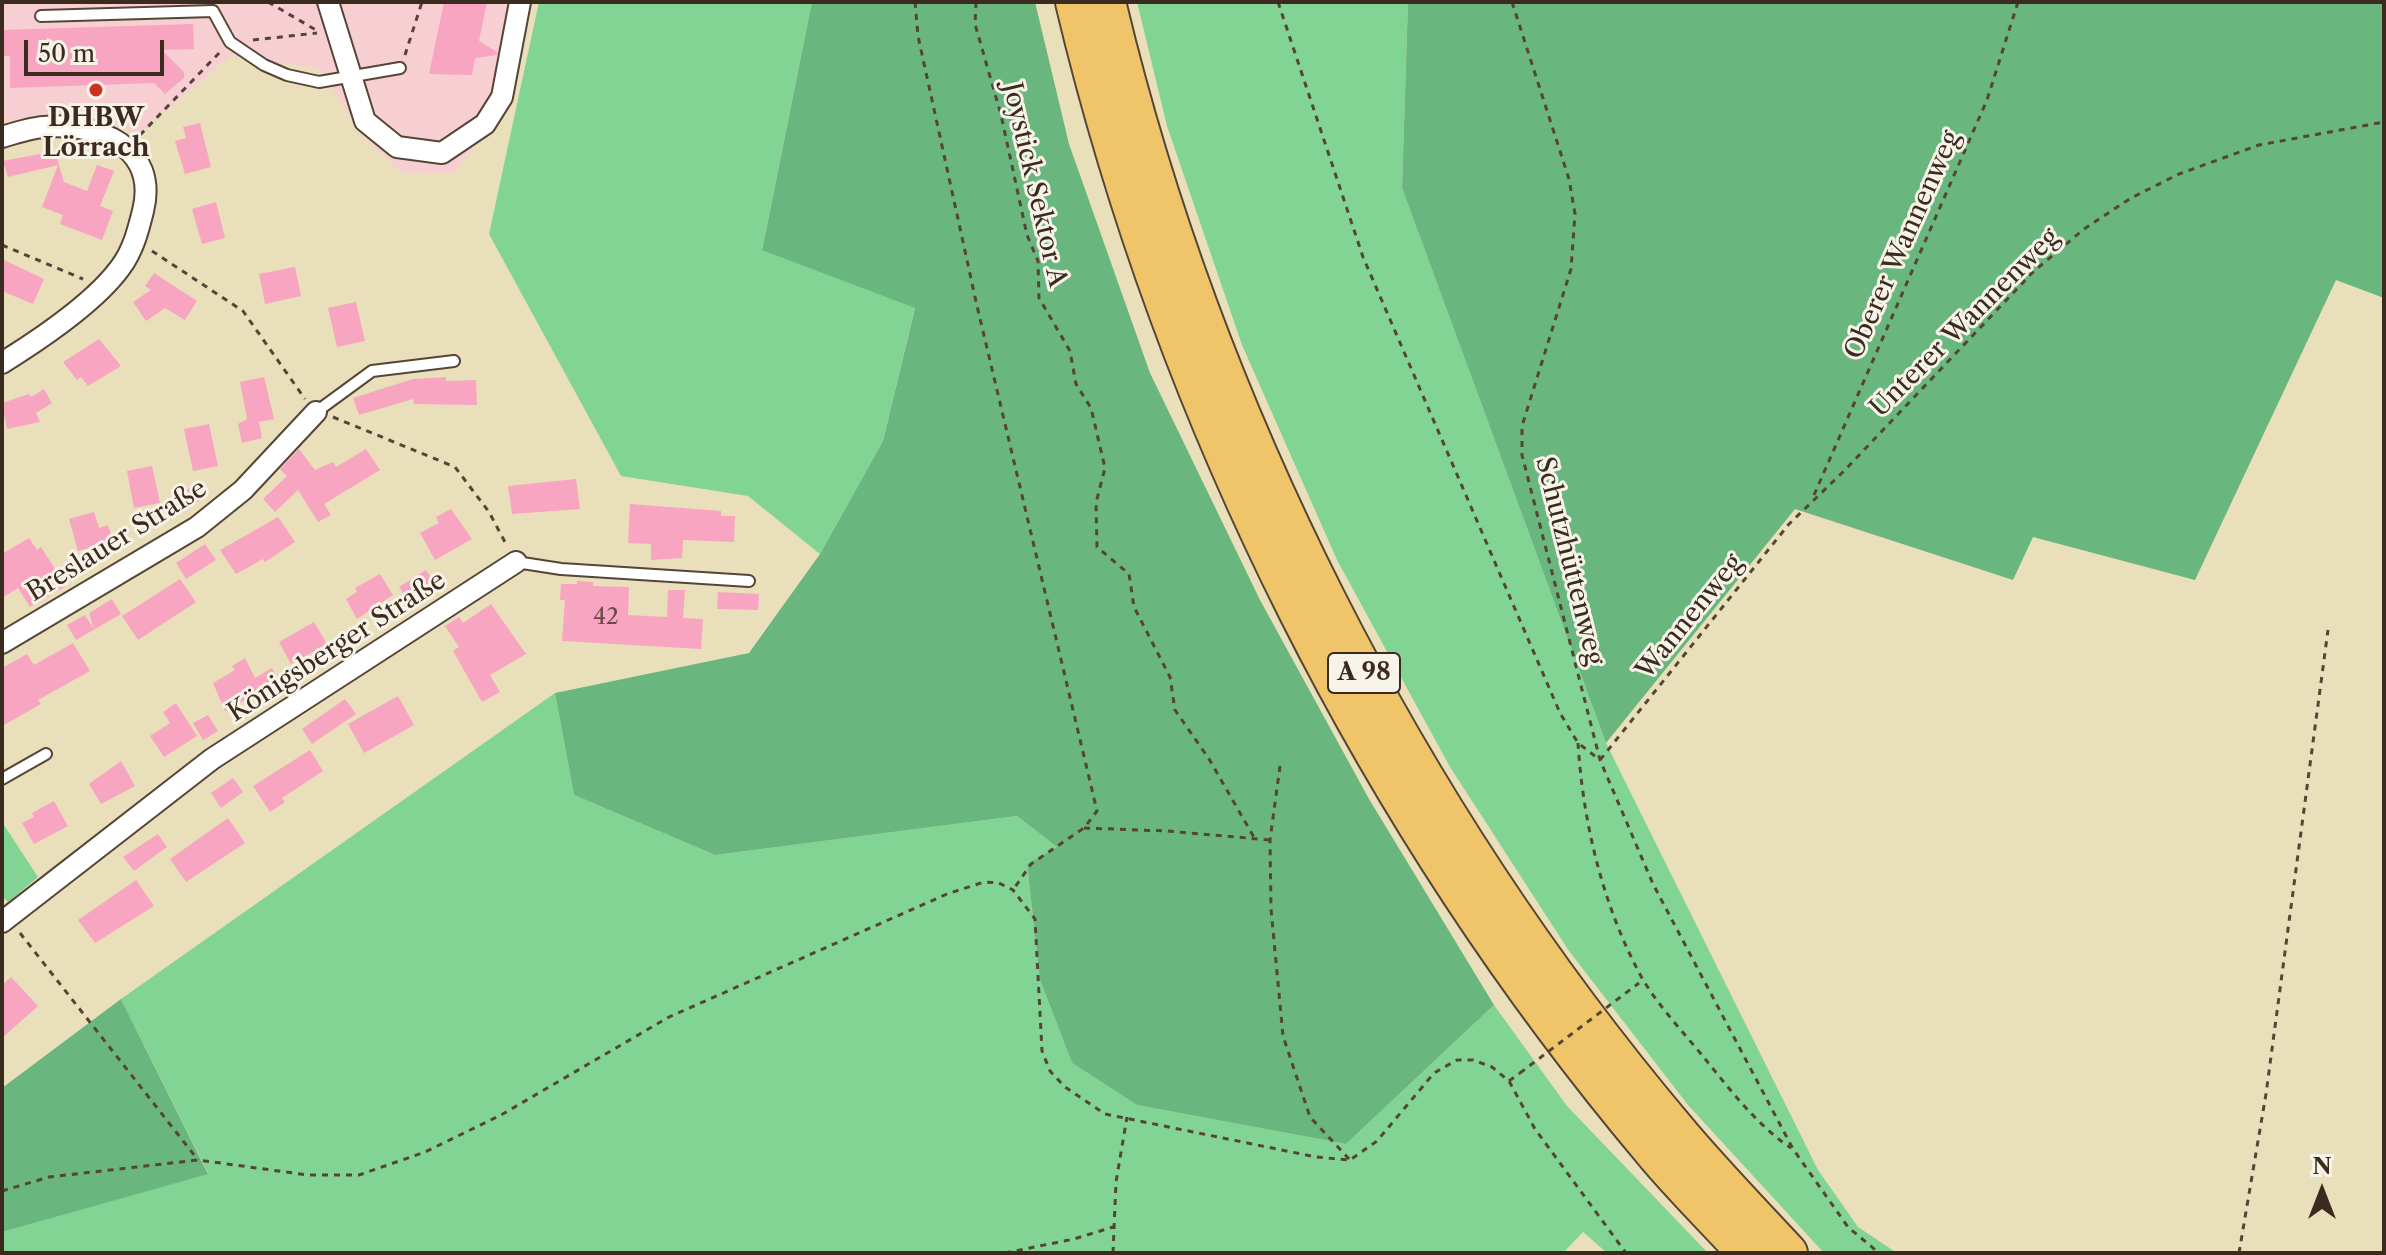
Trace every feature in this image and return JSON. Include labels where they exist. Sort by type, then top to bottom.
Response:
[{"type":"highway","name":"A 98","points":[[1075,2],[1092,72],[1134,212],[1179,343],[1237,483],[1318,650],[1404,805],[1533,997],[1654,1152],[1747,1253]]},
{"type":"highway","name":"A 98","points":[[1106,2],[1123,72],[1189,282],[1266,476],[1348,645],[1430,787],[1557,978],[1675,1129],[1788,1253]]},
{"type":"street","points":[[328,2],[365,121],[397,147],[442,153],[485,124],[502,97],[520,2]]},
{"type":"street","points":[[2,137],[42,127],[104,134],[129,146],[145,177],[145,200],[135,240],[120,268],[28,347],[2,363]]},
{"type":"street","name":"Breslauer Straße","points":[[2,643],[197,527],[243,490],[316,412]]},
{"type":"street","name":"Königsberger Straße","points":[[4,917],[212,759],[516,562]]},
{"type":"lane","points":[[41,16],[213,11],[230,42],[264,65],[287,75],[319,82],[400,68]]},
{"type":"lane","name":"Breslauer Straße","points":[[316,412],[372,371],[454,361]]},
{"type":"lane","points":[[516,562],[561,569],[749,581]]},
{"type":"lane","points":[[2,779],[46,754]]},
{"type":"path","points":[[129,146],[230,42],[320,32],[268,2]]},
{"type":"path","points":[[400,68],[417,26],[422,2]]},
{"type":"path","points":[[915,2],[918,36],[980,321],[1094,786],[1097,811],[1084,828],[1031,864],[1013,890]]},
{"type":"path","name":"Joystick Sektor A","points":[[976,2],[975,24],[994,89],[1027,235],[1038,261],[1039,298],[1070,351],[1076,384],[1091,408],[1105,468],[1096,503],[1097,547],[1129,574],[1134,607],[1170,677],[1175,710],[1235,800],[1255,839]]},
{"type":"path","points":[[1278,2],[1363,257],[1560,713],[1578,743],[1600,760]]},
{"type":"path","name":"Schutzhüttenweg","points":[[1512,2],[1569,179],[1575,214],[1571,269],[1522,426],[1522,455],[1600,760],[1653,884],[1793,1149]]},
{"type":"path","name":"Oberer Wannenweg","points":[[1812,499],[1987,100],[2018,2]]},
{"type":"path","name":"Unterer Wannenweg","points":[[1812,499],[1844,471],[2033,272],[2084,229],[2131,198],[2179,174],[2259,145],[2384,122]]},
{"type":"path","points":[[2,245],[102,286]]},
{"type":"path","points":[[157,254],[243,311],[293,382]]},
{"type":"path","points":[[348,422],[455,467],[489,512],[516,562]]},
{"type":"path","name":"Wannenweg","points":[[1600,760],[1733,592],[1812,499]]},
{"type":"path","points":[[2239,1253],[2266,1094],[2328,630]]},
{"type":"path","points":[[1578,743],[1589,832],[1618,928],[1641,982],[1723,1081],[1775,1137],[1793,1149],[1848,1227],[1879,1253]]},
{"type":"path","points":[[1280,766],[1270,840],[1271,909],[1283,1036],[1310,1117],[1350,1160]]},
{"type":"path","points":[[1084,828],[1270,840]]},
{"type":"path","points":[[2,1191],[49,1177],[198,1160],[308,1175],[359,1175],[425,1152],[501,1115],[669,1017],[933,900],[984,882],[999,883],[1013,890],[1035,919],[1042,1051],[1050,1071],[1065,1087],[1105,1114],[1316,1157],[1350,1160],[1377,1141],[1434,1073],[1457,1060],[1492,1067],[1509,1081],[1543,1142],[1626,1253]]},
{"type":"path","points":[[4,917],[198,1160]]},
{"type":"path","points":[[1509,1081],[1641,982]]},
{"type":"path","points":[[1113,1253],[1116,1182],[1127,1117]]},
{"type":"path","points":[[1005,1253],[1074,1239],[1113,1227]]},
{"type":"shaded area","name":"DHBW Lörrach","points":[[2,2],[519,2],[492,121],[454,173],[403,173],[362,136],[319,68],[230,56],[139,134],[90,114],[57,112],[2,122]]},
{"type":"green space","points":[[539,2],[812,2],[762,249],[915,307],[883,441],[820,554],[748,496],[621,476],[489,234]]},
{"type":"green space","points":[[812,2],[1035,2],[1069,144],[1150,373],[1260,600],[1369,799],[1494,1005],[1346,1144],[1137,1105],[1072,1063],[1040,980],[1027,864],[1057,847],[1017,816],[715,855],[574,795],[555,693],[749,653],[820,554],[883,441],[915,308],[762,250]]},
{"type":"green space","points":[[1137,2],[1408,2],[1402,188],[1606,743],[1818,1170],[1858,1227],[1897,1253],[1824,1253],[1688,1105],[1569,951],[1450,767],[1337,560],[1242,345],[1167,126]]},
{"type":"green space","points":[[1408,2],[2384,2],[2384,298],[2336,280],[2195,580],[2033,537],[2013,580],[1795,509],[1606,743],[1402,188]]},
{"type":"green space","points":[[555,693],[574,795],[715,855],[1017,816],[1057,847],[1027,864],[1040,980],[1072,1063],[1137,1105],[1346,1144],[1494,1005],[1567,1106],[1708,1253],[1607,1253],[1583,1232],[1563,1253],[2,1253],[2,1232],[208,1173],[121,999]]},
{"type":"green space","points":[[2,822],[38,877],[8,902],[2,896]]},
{"type":"green space","points":[[121,999],[208,1174],[2,1232],[2,1088]]},
{"type":"building","points":[[444,2],[487,2],[479,41],[497,55],[475,58],[472,75],[429,74]]},
{"type":"building","points":[[193,24],[194,49],[162,50],[184,72],[184,78],[165,94],[154,83],[10,88],[10,56],[2,56],[2,30]]},
{"type":"building","points":[[200,123],[211,167],[185,174],[175,141],[186,138],[183,127]]},
{"type":"building","points":[[55,151],[64,182],[87,191],[97,165],[114,171],[100,206],[113,211],[102,240],[60,224],[63,215],[42,207],[58,165],[8,177],[3,161]]},
{"type":"building","points":[[216,202],[225,238],[202,244],[192,209]]},
{"type":"building","points":[[2,259],[44,279],[33,304],[2,291]]},
{"type":"building","points":[[295,267],[301,296],[265,304],[259,274]]},
{"type":"building","points":[[154,273],[197,301],[185,320],[165,308],[146,321],[133,302],[151,290],[145,286]]},
{"type":"building","points":[[356,302],[365,341],[337,347],[328,308]]},
{"type":"building","points":[[99,339],[121,366],[88,386],[81,377],[77,380],[63,362]]},
{"type":"building","points":[[264,377],[274,419],[259,422],[262,438],[242,443],[238,424],[247,419],[240,382]]},
{"type":"building","points":[[446,377],[446,381],[476,380],[477,405],[414,404],[413,399],[359,415],[353,398],[413,379]]},
{"type":"building","points":[[44,389],[52,403],[36,413],[40,422],[7,429],[2,403],[29,394],[31,397]]},
{"type":"building","points":[[209,424],[218,466],[193,471],[184,429]]},
{"type":"building","points":[[299,449],[315,470],[333,462],[336,467],[366,449],[380,470],[324,504],[331,515],[318,522],[298,490],[275,512],[263,499],[287,476],[280,469]]},
{"type":"building","points":[[152,466],[160,503],[134,508],[127,471]]},
{"type":"building","points":[[576,479],[580,509],[512,514],[508,486]]},
{"type":"building","points":[[192,486],[202,499],[182,513],[179,496]]},
{"type":"building","points":[[630,504],[721,511],[721,516],[735,516],[734,542],[683,540],[682,558],[651,560],[651,544],[628,543]]},
{"type":"building","points":[[451,509],[472,539],[435,560],[420,533],[439,523],[436,517]]},
{"type":"building","points":[[94,512],[99,528],[108,525],[113,541],[78,551],[69,519]]},
{"type":"building","points":[[278,517],[295,542],[265,562],[263,559],[236,574],[220,550]]},
{"type":"building","points":[[29,538],[37,550],[41,547],[66,586],[30,607],[18,588],[2,598],[2,554]]},
{"type":"building","points":[[205,544],[216,560],[186,579],[176,563]]},
{"type":"building","points":[[426,570],[435,583],[409,601],[399,587]]},
{"type":"building","points":[[380,574],[393,595],[357,619],[346,599],[357,592],[355,588]]},
{"type":"building","points":[[180,579],[196,602],[138,640],[122,616]]},
{"type":"building","points":[[577,581],[593,582],[593,586],[629,587],[628,615],[667,617],[668,590],[685,590],[683,618],[703,619],[701,649],[562,641],[565,600],[560,600],[561,584],[577,584]]},
{"type":"building","points":[[718,592],[759,594],[758,610],[717,609]]},
{"type":"building","points":[[112,599],[121,614],[76,640],[67,625],[85,615],[94,629],[89,613]]},
{"type":"building","points":[[491,604],[526,654],[490,675],[500,692],[482,702],[453,651],[459,647],[445,626],[459,617],[463,623]]},
{"type":"building","points":[[314,622],[327,644],[291,664],[279,642]]},
{"type":"building","points":[[73,643],[90,671],[38,700],[41,704],[2,726],[2,668],[27,654],[34,665]]},
{"type":"building","points":[[245,658],[255,678],[272,668],[281,686],[268,693],[265,689],[225,711],[213,683],[235,670],[232,666]]},
{"type":"building","points":[[398,696],[414,725],[364,753],[348,724]]},
{"type":"building","points":[[345,699],[356,714],[312,744],[302,729]]},
{"type":"building","points":[[176,703],[197,736],[164,757],[150,736],[170,723],[163,712]]},
{"type":"building","points":[[208,715],[218,731],[203,740],[193,723]]},
{"type":"building","points":[[310,750],[323,771],[282,798],[285,802],[270,812],[253,786]]},
{"type":"building","points":[[121,761],[135,786],[101,804],[89,784]]},
{"type":"building","points":[[233,778],[243,792],[221,808],[211,793]]},
{"type":"building","points":[[54,801],[68,826],[34,844],[22,823],[34,817],[32,813]]},
{"type":"building","points":[[228,818],[245,843],[186,882],[170,859]]},
{"type":"building","points":[[158,834],[167,847],[134,871],[123,857]]},
{"type":"building","points":[[136,880],[154,906],[95,943],[78,920]]},
{"type":"building","points":[[11,977],[38,1006],[2,1038],[2,985]]},
{"type":"place","name":"DHBW Lörrach","points":[[96,90]]}]
